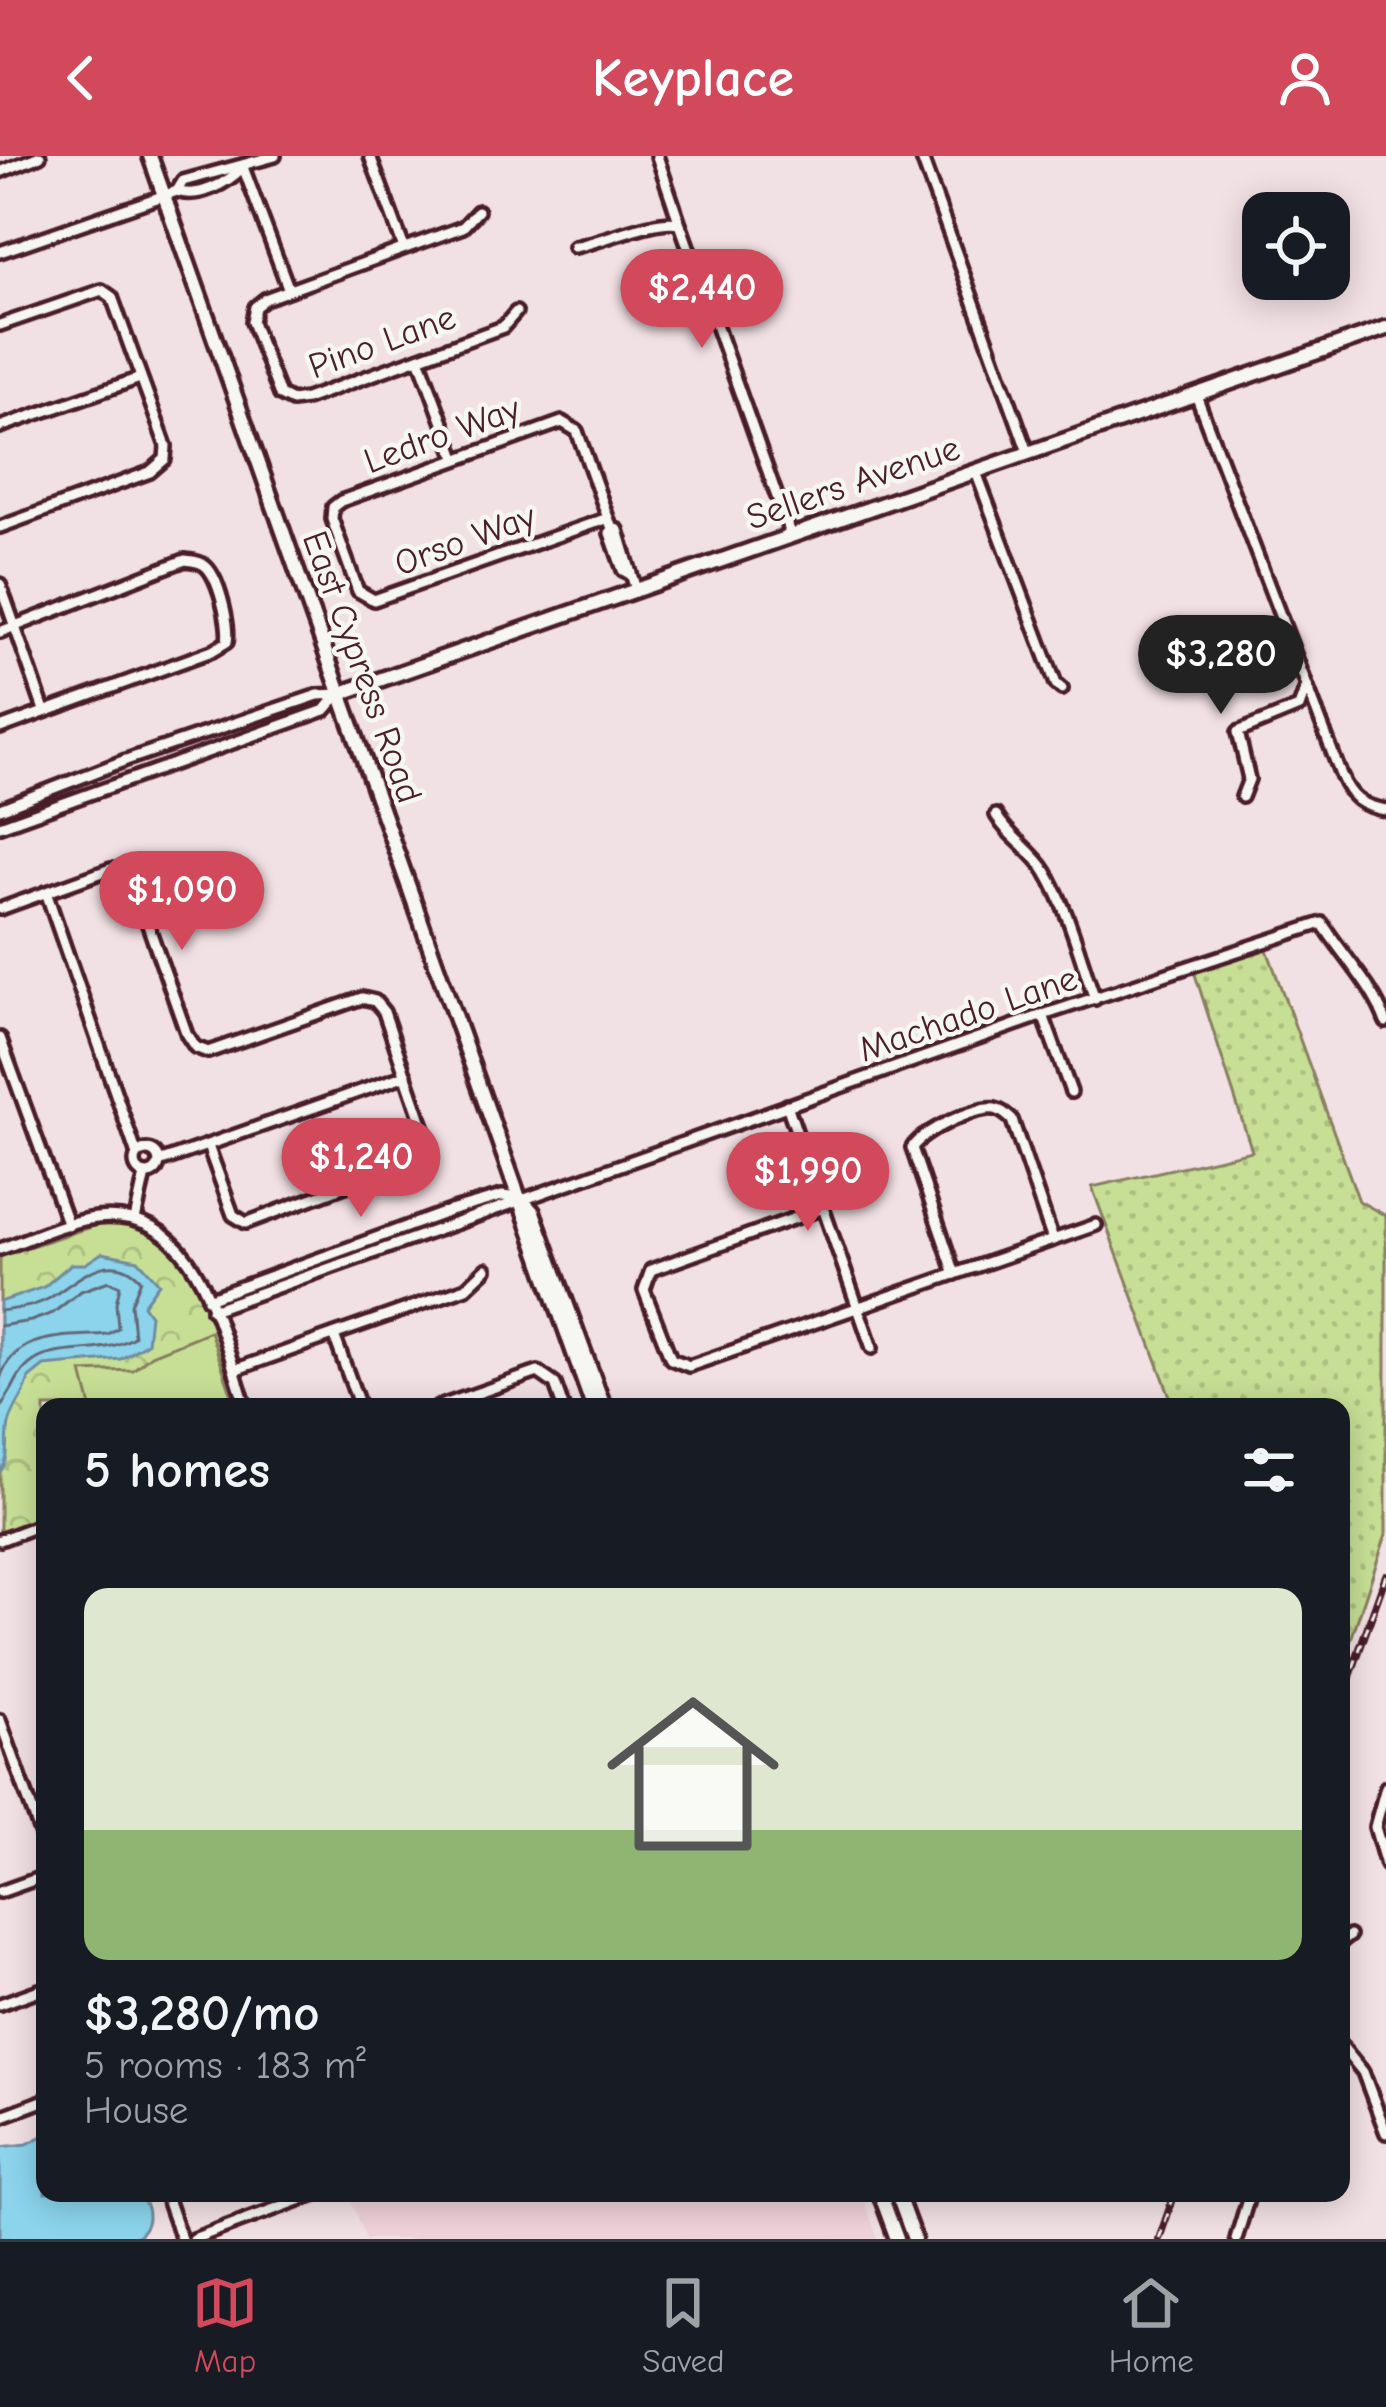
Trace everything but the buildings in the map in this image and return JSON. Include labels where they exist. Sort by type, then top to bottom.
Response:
[{"type":"street","points":[[0,172],[40,156]]},
{"type":"street","name":"East Cypress Road","points":[[150,156],[171,193],[339,694],[589,1398]]},
{"type":"street","points":[[0,252],[171,193],[183,181],[275,156]]},
{"type":"street","points":[[370,156],[404,248]]},
{"type":"street","points":[[657,156],[791,536]]},
{"type":"street","points":[[921,156],[1028,452]]},
{"type":"street","points":[[244,167],[289,290],[463,227],[478,211]]},
{"type":"street","points":[[574,247],[606,242],[666,220],[680,224]]},
{"type":"street","points":[[0,325],[102,290],[112,297],[166,446],[165,458],[150,472],[0,527]]},
{"type":"street","name":"Pino Lane","points":[[289,290],[254,308],[253,322],[280,395],[292,401],[503,327],[516,312]]},
{"type":"street","name":"Sellers Avenue","points":[[0,809],[127,760],[318,695],[339,694],[1386,328]]},
{"type":"street","points":[[419,358],[456,458]]},
{"type":"street","points":[[0,427],[140,378]]},
{"type":"street","points":[[1196,394],[1349,794],[1362,804],[1386,810]]},
{"type":"street","name":"Ledro Way","points":[[333,507],[553,423],[572,425],[610,523]]},
{"type":"street","points":[[976,472],[1061,689]]},
{"type":"street","name":"Orso Way","points":[[333,507],[332,519],[358,591],[374,600],[610,523]]},
{"type":"street","points":[[610,523],[618,530],[636,590]]},
{"type":"street","points":[[0,632],[185,560],[202,562],[211,571],[230,626],[226,642],[212,651],[0,728]]},
{"type":"street","points":[[0,584],[44,710]]},
{"type":"street","points":[[1242,797],[1249,779],[1238,732],[1299,706],[1306,685]]},
{"type":"street","name":"Sellers Avenue","points":[[0,826],[326,710],[339,694]]},
{"type":"street","points":[[996,814],[1007,834],[1043,867],[1063,905],[1095,999]]},
{"type":"street","points":[[0,909],[111,869],[130,874],[187,1035],[208,1052],[362,998],[375,1001],[384,1012],[428,1141],[428,1155],[247,1222],[233,1215],[208,1146]]},
{"type":"street","points":[[46,892],[137,1155],[136,1166],[145,1174]]},
{"type":"street","name":"Machado Lane","points":[[210,1304],[507,1207],[520,1198],[1043,1015],[1322,923],[1378,1000],[1386,1022]]},
{"type":"street","points":[[1043,1015],[1071,1092]]},
{"type":"street","points":[[0,1038],[68,1225]]},
{"type":"street","points":[[159,1162],[406,1075]]},
{"type":"street","points":[[788,1106],[872,1348]]},
{"type":"street","points":[[955,1274],[913,1148],[920,1135],[986,1108],[1000,1110],[1012,1120],[1053,1240]]},
{"type":"street","points":[[137,1155],[151,1150],[159,1162]]},
{"type":"street","points":[[145,1174],[156,1170],[159,1162]]},
{"type":"street","points":[[135,1220],[145,1174]]},
{"type":"street","name":"East Cypress Road","points":[[520,1198],[533,1212],[601,1398]]},
{"type":"street","points":[[823,1208],[651,1270],[644,1290],[665,1353],[679,1366],[688,1366],[1096,1225]]},
{"type":"street","points":[[0,1250],[88,1219],[148,1224],[176,1243],[195,1266],[244,1398]]},
{"type":"street","points":[[234,1370],[466,1288],[486,1269]]},
{"type":"street","points":[[334,1336],[357,1398]]},
{"type":"street","points":[[464,1398],[538,1372],[555,1384],[560,1398]]},
{"type":"street","points":[[0,1540],[36,1526]]},
{"type":"street","points":[[0,1720],[36,1821]]},
{"type":"street","points":[[1386,1787],[1375,1827],[1386,1865]]},
{"type":"street","points":[[0,1892],[36,1879]]},
{"type":"street","points":[[0,2004],[36,1991]]},
{"type":"street","points":[[1350,2056],[1363,2072],[1386,2133]]},
{"type":"street","points":[[0,2116],[36,2103]]},
{"type":"street","points":[[168,2202],[182,2239]]},
{"type":"street","points":[[193,2239],[294,2202]]},
{"type":"street","points":[[883,2202],[897,2239]]},
{"type":"street","points":[[901,2202],[914,2239]]},
{"type":"street","points":[[1236,2239],[1247,2202]]},
{"type":"shaded area","points":[[352,2202],[864,2202],[878,2239],[366,2239]]},
{"type":"green space","points":[[1262,936],[1359,1201],[1386,1216],[1386,1535],[1350,1642],[1350,1398],[1171,1398],[1092,1187],[1252,1151],[1192,965]]},
{"type":"green space","points":[[103,1223],[141,1226],[162,1238],[180,1256],[206,1304],[236,1398],[36,1398],[36,1522],[0,1536],[0,1256]]},
{"type":"green space","points":[[210,1331],[233,1398],[89,1398],[82,1372],[133,1370],[151,1355]]},
{"type":"water","points":[[102,1253],[138,1260],[159,1283],[143,1305],[150,1315],[147,1343],[121,1359],[44,1366],[29,1378],[11,1418],[0,1472],[0,1302],[44,1287],[71,1264],[85,1264]]},
{"type":"water","points":[[36,2140],[36,2202],[144,2202],[148,2217],[144,2229],[133,2239],[0,2239],[0,2147]]},
{"type":"railway","points":[[1350,1677],[1386,1575]]},
{"type":"railway","points":[[1159,2239],[1172,2202]]}]
